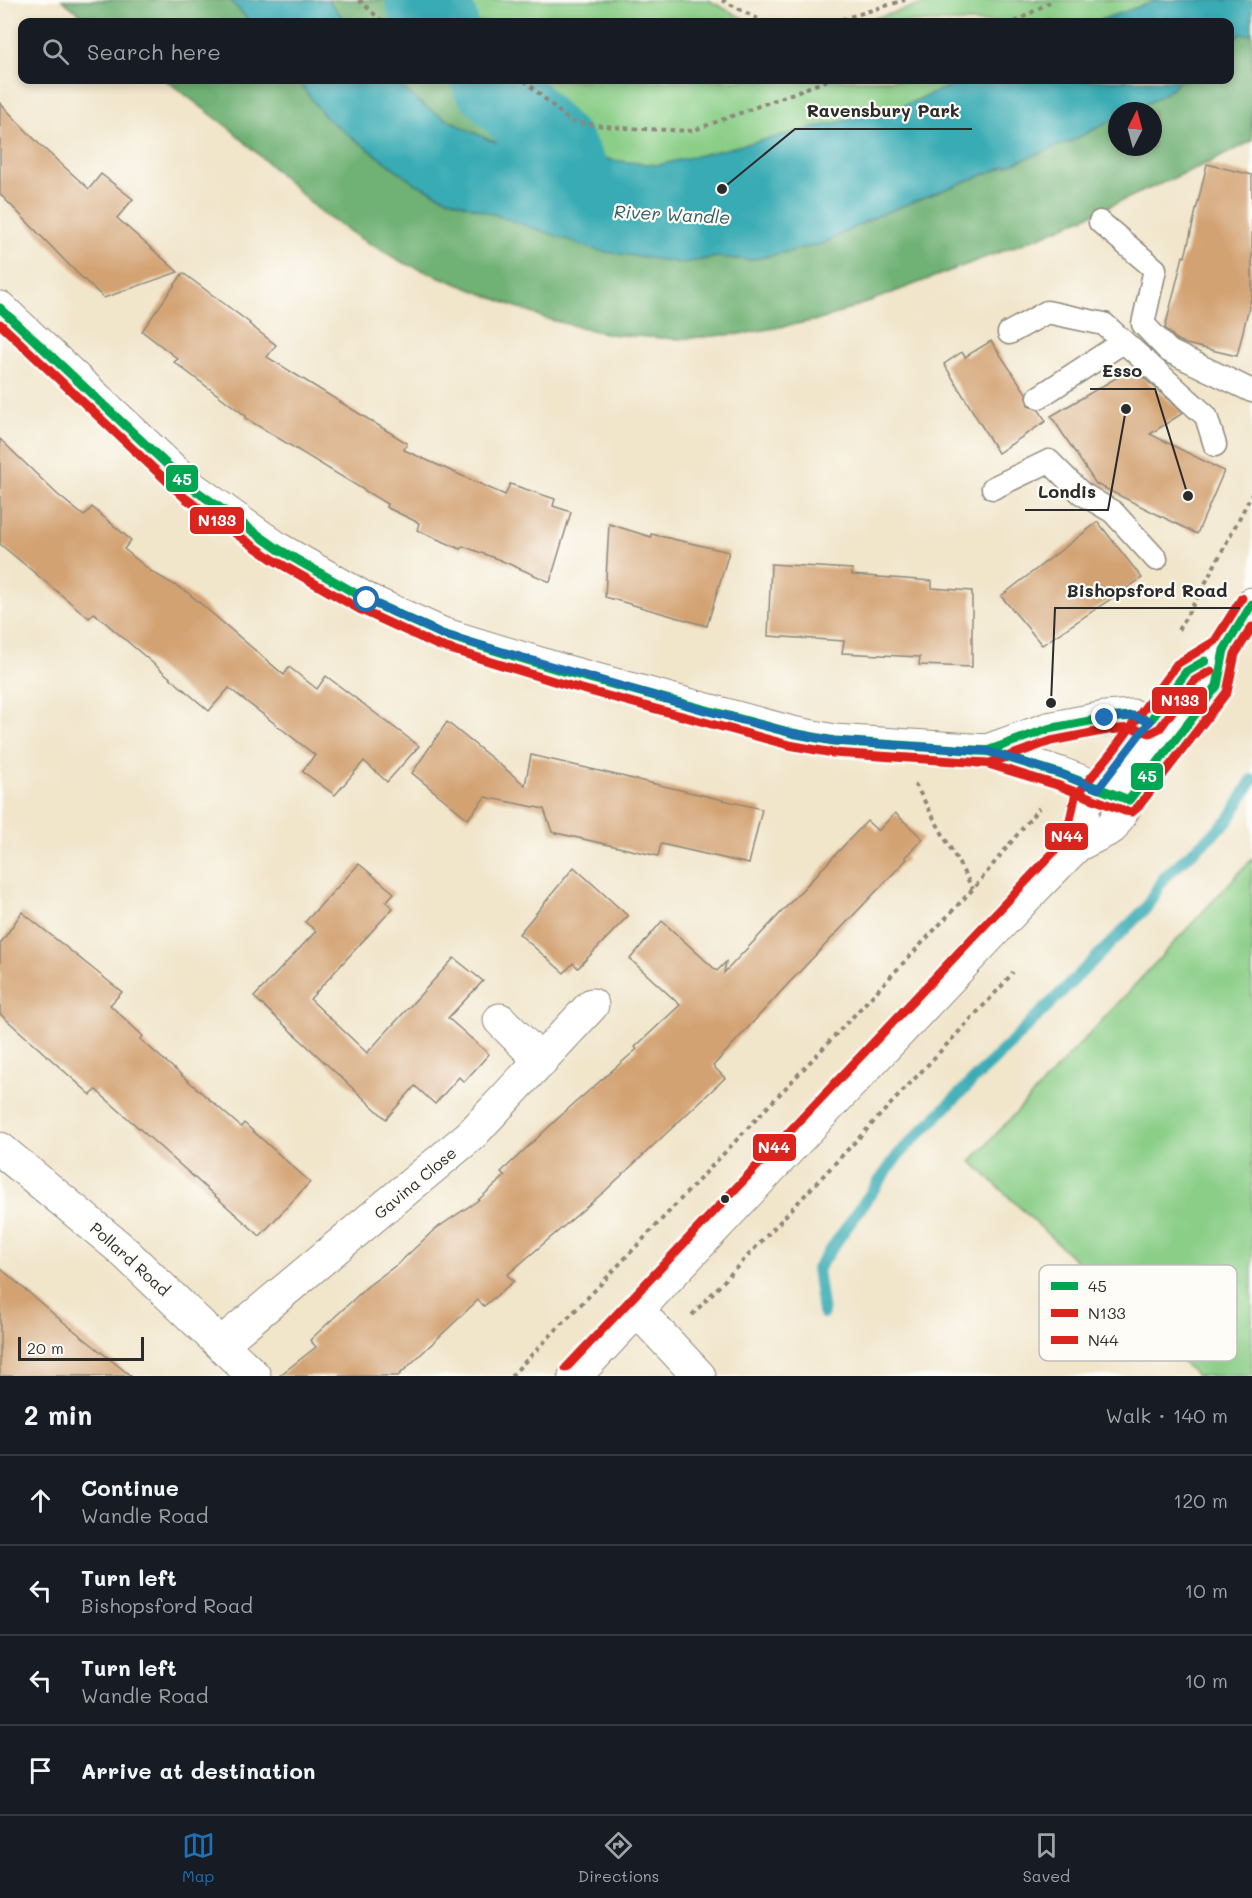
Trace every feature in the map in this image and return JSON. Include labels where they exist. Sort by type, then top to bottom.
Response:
[{"type":"street","points":[[0,308],[192,488],[278,549],[367,600],[442,634],[707,711],[792,733],[834,741],[910,748],[987,751],[1061,774],[1129,800]]},
{"type":"street","points":[[575,1376],[1026,897],[1077,845],[1111,828],[1129,800],[1217,686],[1224,650],[1252,604]]},
{"type":"street","points":[[1077,845],[1084,805],[1186,672],[1224,650]]},
{"type":"street","points":[[987,751],[1048,729],[1105,718],[1133,716],[1150,721]]},
{"type":"street","name":"Gavina Close","points":[[222,1344],[471,1135],[592,1005]]},
{"type":"street","points":[[500,1020],[541,1061]]},
{"type":"street","name":"Pollard Road","points":[[0,1149],[120,1248],[254,1376]]},
{"type":"street","points":[[638,1311],[699,1376]]},
{"type":"lane","points":[[1100,222],[1155,268],[1143,324],[1169,351],[1252,391]]},
{"type":"lane","points":[[1009,333],[1047,312],[1104,324],[1206,416],[1215,445]]},
{"type":"lane","points":[[1039,397],[1123,342]]},
{"type":"lane","points":[[993,488],[1048,460],[1082,493],[1113,512],[1156,559]]},
{"type":"path","points":[[359,0],[379,18]]},
{"type":"path","points":[[722,0],[756,18]]},
{"type":"path","points":[[846,18],[905,0]]},
{"type":"path","points":[[1022,18],[1053,0]]},
{"type":"path","points":[[528,84],[571,122],[622,128],[692,131],[817,84]]},
{"type":"path","points":[[1175,635],[1199,595],[1252,494]]},
{"type":"path","points":[[910,748],[908,772],[973,889]]},
{"type":"path","points":[[510,1376],[598,1287],[973,889],[1043,803]]},
{"type":"green space","points":[[62,0],[708,0],[742,18],[86,18]]},
{"type":"green space","points":[[62,0],[230,0],[246,18],[86,18]]},
{"type":"green space","points":[[328,0],[406,0],[418,18],[343,18]]},
{"type":"green space","points":[[937,0],[1252,0],[1252,141],[1039,237],[823,319],[747,333],[677,339],[608,334],[547,319],[402,262],[322,213],[233,131],[171,84],[1234,84],[1234,18],[876,18]]},
{"type":"green space","points":[[1242,33],[1252,34],[1252,141],[1212,161],[1039,237],[823,319],[747,333],[677,339],[608,334],[547,319],[402,262],[322,213],[233,131],[171,84],[300,84],[326,118],[415,183],[446,198],[682,263],[718,257],[750,260],[822,244],[879,215],[1071,141],[1108,122],[1108,156],[1162,156],[1162,102],[1148,102],[1167,92],[1176,84],[1234,84],[1234,38]]},
{"type":"green space","points":[[398,84],[474,84],[535,147],[521,150],[489,140],[421,104]]},
{"type":"green space","points":[[1252,859],[1252,1376],[1197,1376],[1181,1361],[1237,1361],[1237,1265],[1080,1265],[971,1161]]},
{"type":"water","points":[[230,0],[328,0],[343,18],[246,18]]},
{"type":"water","points":[[1158,0],[1252,0],[1252,34],[1242,34],[1234,39],[1234,18],[1106,18]]},
{"type":"water","name":"River Wandle","points":[[300,84],[398,84],[421,104],[444,118],[489,140],[521,150],[535,147],[582,151],[611,160],[658,165],[898,108],[954,84],[1176,84],[1151,102],[1108,102],[1108,122],[1071,141],[879,215],[822,244],[750,260],[717,257],[682,263],[600,251],[446,198],[415,183],[326,118]]},
{"type":"building","points":[[0,103],[40,145],[89,189],[101,174],[133,199],[117,218],[178,272],[104,298],[77,273],[0,194]]},
{"type":"building","points":[[1207,164],[1252,175],[1252,294],[1237,356],[1186,344],[1177,340],[1165,328]]},
{"type":"building","points":[[183,273],[276,345],[267,357],[407,443],[404,450],[505,495],[510,484],[555,499],[553,506],[571,512],[550,582],[500,560],[463,546],[460,549],[417,530],[419,523],[386,507],[387,504],[245,418],[246,416],[174,362],[178,359],[142,331]]},
{"type":"building","points":[[991,341],[1026,393],[1028,405],[1039,410],[1046,421],[998,453],[944,364],[962,352],[965,357]]},
{"type":"building","points":[[1133,368],[1183,413],[1150,434],[1224,471],[1197,534],[1096,484],[1051,416]]},
{"type":"building","points":[[0,439],[58,495],[84,516],[92,507],[131,540],[124,549],[152,572],[187,592],[284,675],[289,667],[317,689],[326,676],[419,746],[387,782],[364,761],[335,795],[302,771],[315,755],[229,688],[209,711],[94,613],[89,618],[0,544]]},
{"type":"building","points":[[1098,522],[1142,578],[1042,645],[1001,596]]},
{"type":"building","points":[[609,524],[651,537],[651,534],[729,552],[707,626],[605,597]]},
{"type":"building","points":[[771,564],[852,569],[852,575],[932,581],[932,588],[972,591],[972,667],[919,665],[920,657],[842,653],[844,641],[768,636]]},
{"type":"building","points":[[447,722],[525,785],[531,755],[762,809],[749,864],[661,844],[658,856],[552,832],[544,809],[485,797],[468,819],[412,773]]},
{"type":"building","points":[[895,813],[923,839],[905,857],[907,859],[713,1066],[725,1078],[605,1191],[507,1275],[514,1281],[484,1306],[478,1300],[398,1376],[279,1376],[316,1347],[310,1340],[368,1286],[399,1263],[434,1230],[477,1201],[505,1176],[501,1172],[569,1108],[637,1049],[635,1047],[680,1005],[630,959],[662,921],[717,971],[726,962],[724,973],[867,821],[878,831]]},
{"type":"building","points":[[359,864],[394,893],[386,902],[393,908],[310,999],[367,1053],[454,958],[483,981],[448,1018],[489,1054],[464,1082],[459,1077],[435,1104],[415,1086],[386,1119],[254,997],[316,931],[305,922]]},
{"type":"building","points":[[574,867],[628,916],[578,968],[573,963],[564,973],[519,934]]},
{"type":"building","points":[[22,912],[122,992],[110,1005],[143,1036],[140,1039],[241,1127],[244,1123],[310,1182],[260,1236],[96,1090],[91,1095],[0,1014],[0,944]]},
{"type":"building","points":[[0,1268],[56,1316],[131,1376],[0,1376]]},
{"type":"waterway","points":[[423,0],[437,18]]},
{"type":"waterway","points":[[493,84],[558,150],[572,177],[597,210]]},
{"type":"waterway","points":[[823,1313],[817,1269],[898,1155],[1146,908],[1164,877],[1228,821],[1252,780]]},
{"type":"transit line","name":"45","points":[[0,308],[192,488],[278,549],[367,600],[442,634],[563,671],[792,733],[834,741],[987,751],[1061,774],[1129,800],[1217,686],[1224,650],[1252,604]]},
{"type":"transit line","name":"N133","points":[[0,324],[185,498],[272,559],[361,610],[437,645],[560,683],[789,745],[833,753],[985,763],[1057,785],[1132,812],[1227,692],[1235,654],[1252,627]]},
{"type":"transit line","name":"N44","points":[[566,1368],[1066,839],[1075,797],[1113,751],[1177,664],[1215,641],[1242,598]]},
{"type":"transit line","name":"45","points":[[977,751],[987,751],[1048,729],[1105,718],[1133,716],[1150,721],[1186,672],[1205,661]]},
{"type":"transit line","name":"N133","points":[[977,763],[990,763],[1051,741],[1107,730],[1132,728],[1150,733],[1160,728],[1194,681],[1211,671]]},
{"type":"place","name":"Ravensbury Park","points":[[722,189]]},
{"type":"place","name":"Londis","points":[[1126,409]]},
{"type":"place","name":"Esso","points":[[1188,496]]},
{"type":"place","name":"Bishopsford Road","points":[[1051,703]]},
{"type":"route","points":[[367,600],[442,634],[563,671],[792,733],[834,741],[910,748],[987,751],[1061,774],[1098,789],[1150,721],[1133,716],[1105,718]]}]
